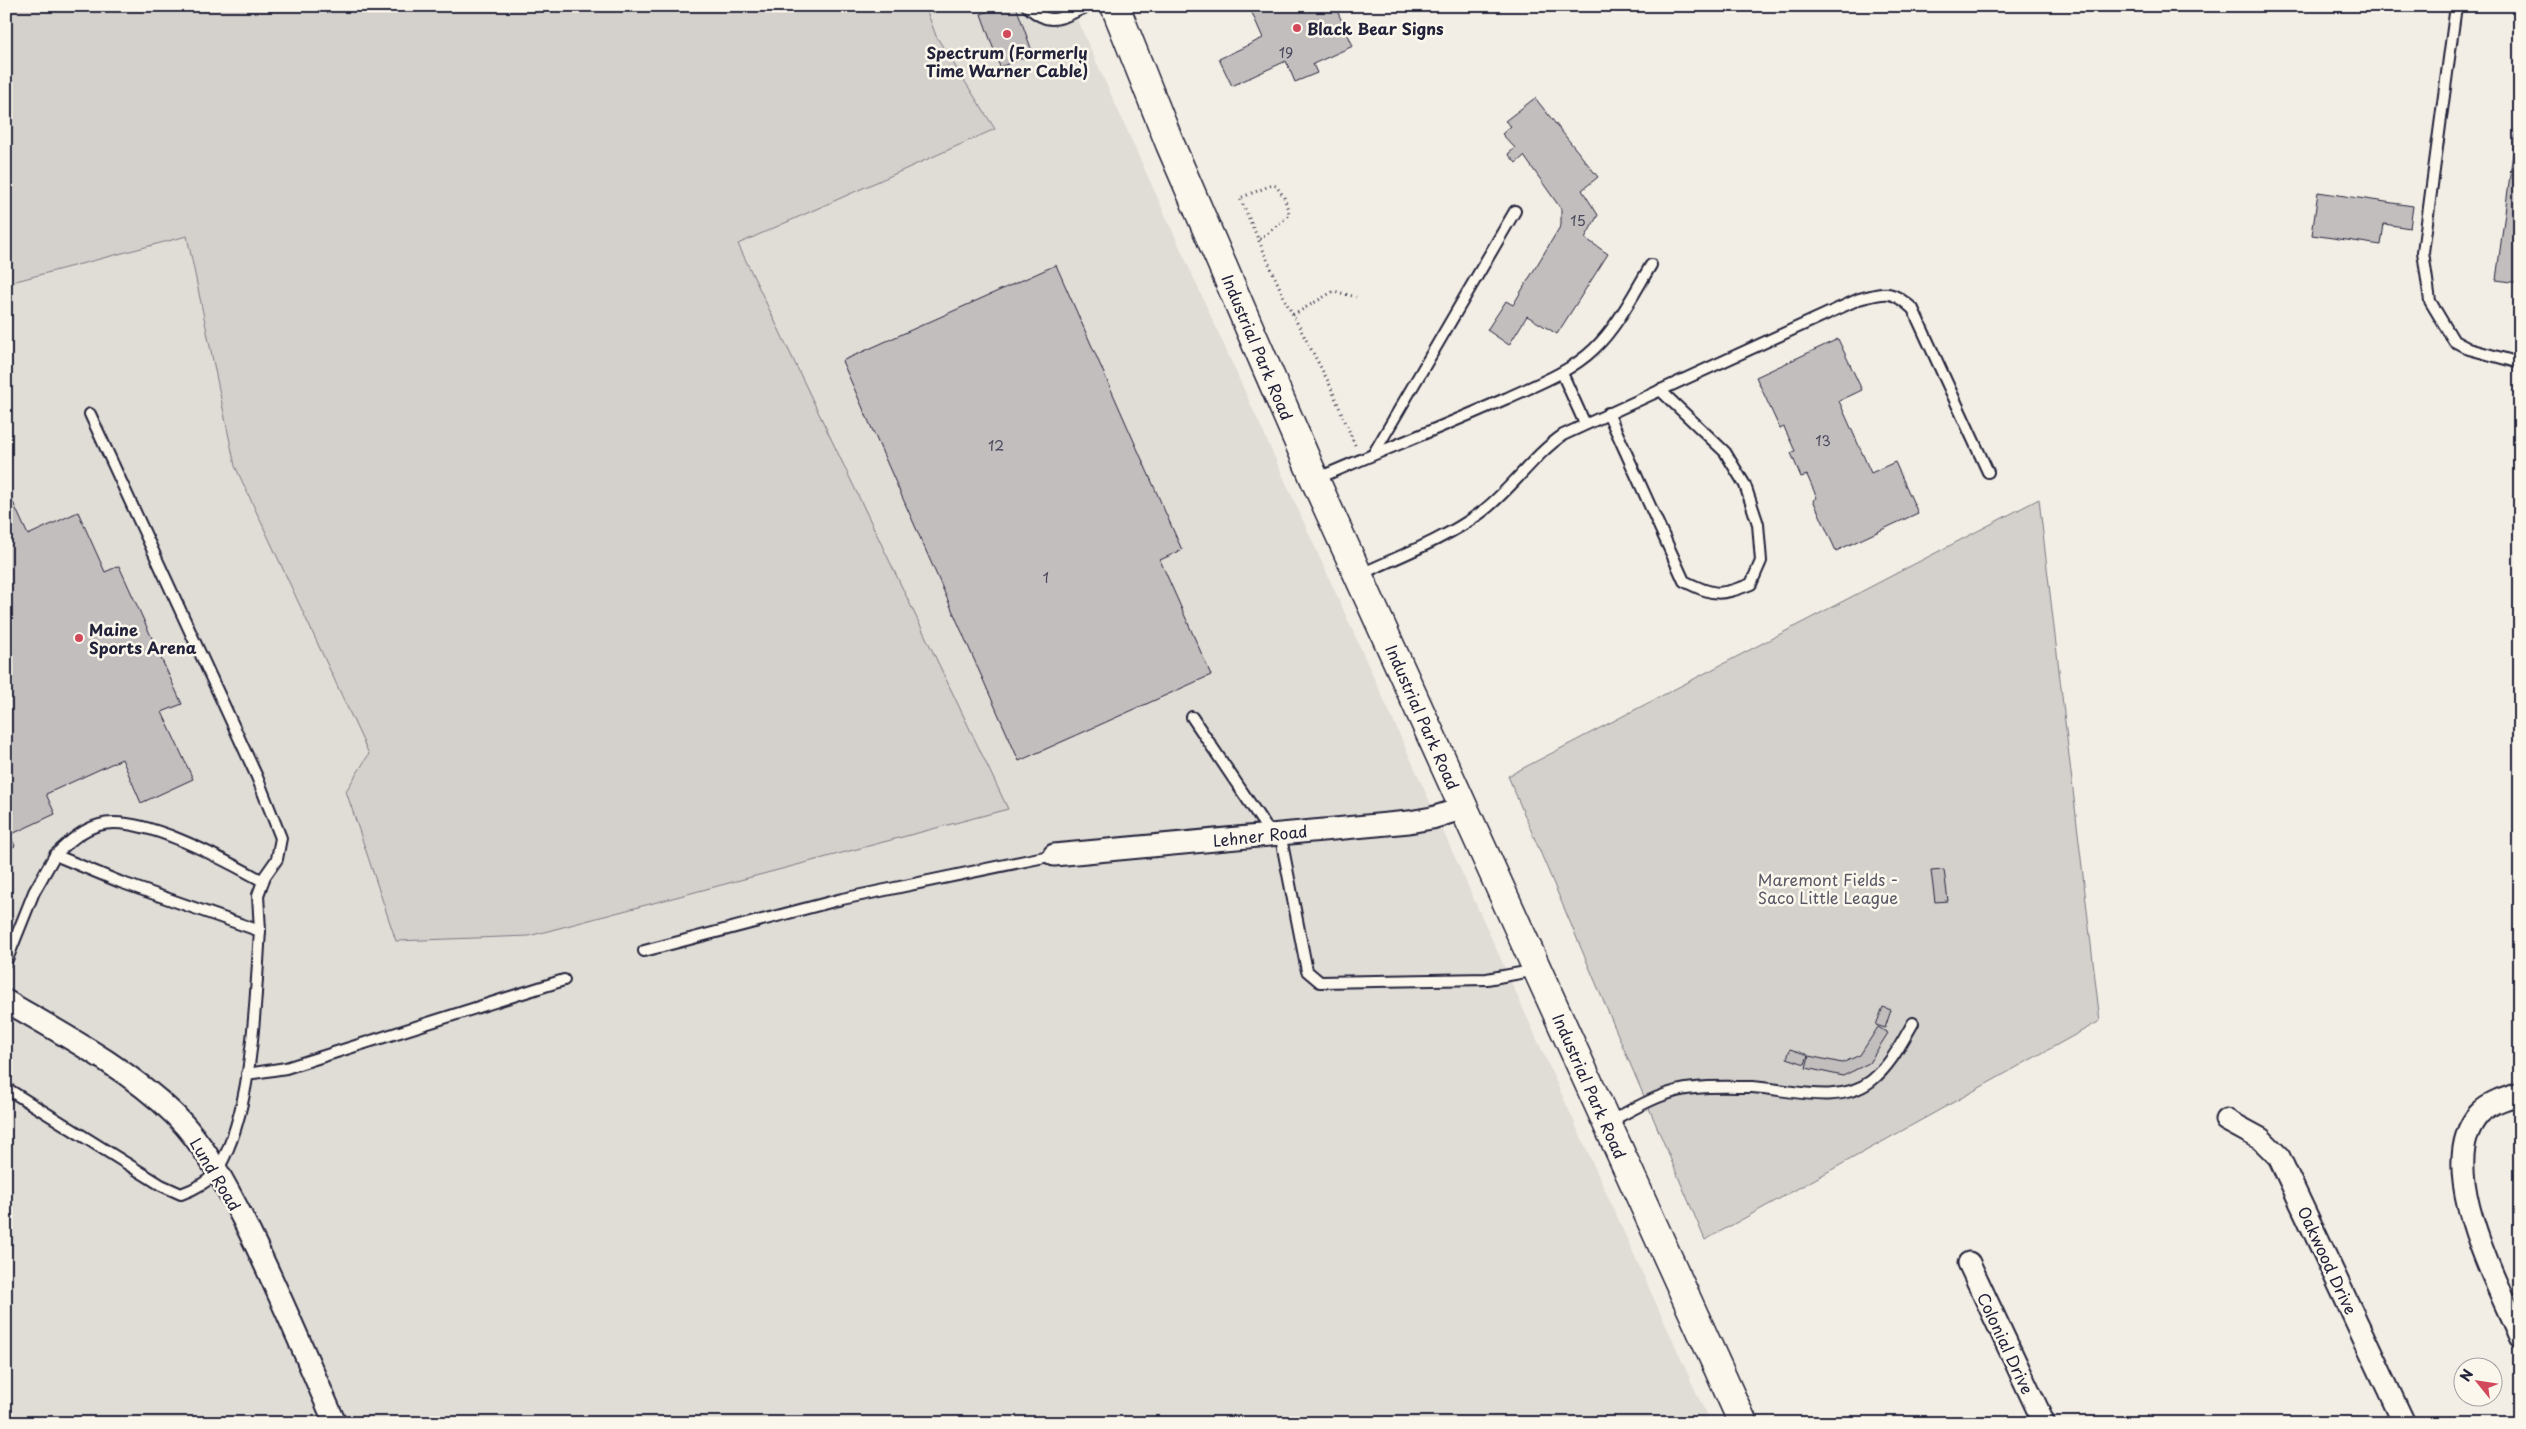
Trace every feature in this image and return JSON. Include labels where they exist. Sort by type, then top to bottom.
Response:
[{"type":"main road","name":"Industrial Park Road","points":[[1115,6],[1170,144],[1315,480],[1743,1423]]},
{"type":"street","name":"Lehner Road","points":[[1054,855],[1409,822],[1432,818],[1464,808]]},
{"type":"street","name":"Lund Road","points":[[6,1001],[85,1048],[153,1094],[194,1136],[218,1170],[263,1259],[335,1423]]},
{"type":"street","points":[[2520,1094],[2506,1098],[2480,1114],[2471,1126],[2466,1141],[2462,1170],[2467,1202],[2473,1222],[2520,1337]]},
{"type":"street","name":"Oakwood Drive","points":[[2226,1120],[2261,1139],[2279,1157],[2404,1423]]},
{"type":"street","name":"Colonial Drive","points":[[1969,1263],[2044,1423]]},
{"type":"lane","points":[[1027,6],[1040,18],[1048,21],[1089,6]]},
{"type":"lane","points":[[2456,6],[2423,252],[2430,300],[2454,340],[2469,349],[2520,363]]},
{"type":"lane","points":[[1374,453],[1515,211]]},
{"type":"lane","points":[[1315,480],[1374,453],[1429,433],[1562,373],[1592,351],[1607,335],[1651,265]]},
{"type":"lane","points":[[1358,576],[1450,532],[1480,514],[1504,492],[1546,447],[1585,424],[1859,299],[1882,293],[1898,296],[1913,309],[1988,472]]},
{"type":"lane","points":[[1562,373],[1585,424]]},
{"type":"lane","points":[[1608,413],[1684,581],[1708,594],[1730,592],[1751,584],[1761,561],[1758,524],[1745,485],[1724,452],[1660,390]]},
{"type":"lane","points":[[6,1088],[161,1185],[182,1194],[192,1191],[218,1170],[235,1129],[250,1058],[260,931],[258,895],[263,881],[277,859],[280,849],[281,838],[275,820],[163,568],[90,414]]},
{"type":"lane","points":[[1192,717],[1275,833],[1306,971],[1320,982],[1487,979],[1537,970]]},
{"type":"lane","points":[[6,962],[34,892],[55,855],[69,841],[100,824],[119,824],[161,833],[192,844],[263,881]]},
{"type":"lane","points":[[55,855],[120,882],[260,931]]},
{"type":"lane","points":[[644,951],[842,899],[1054,855]]},
{"type":"lane","points":[[247,1074],[286,1068],[564,980]]},
{"type":"lane","points":[[1606,1123],[1656,1098],[1694,1088],[1751,1087],[1822,1094],[1840,1094],[1854,1090],[1870,1082],[1886,1066],[1914,1023]]},
{"type":"path","points":[[1260,239],[1286,218],[1289,213],[1284,197],[1276,186],[1272,185],[1240,198],[1293,315],[1329,383],[1361,460]]},
{"type":"path","points":[[1293,315],[1334,291],[1356,297]]},
{"type":"shaded area","points":[[6,6],[1071,6],[1710,1423],[6,1423]]},
{"type":"green space","points":[[6,6],[925,6],[936,36],[995,129],[738,244],[1008,809],[529,936],[396,941],[346,791],[369,754],[235,466],[187,236],[16,281],[6,288]]},
{"type":"green space","name":"Maremont Fields - Saco Little League","points":[[2039,499],[2100,1021],[1705,1240],[1508,776]]},
{"type":"building","name":"Spectrum (Formerly Time Warner Cable)","points":[[1004,6],[1016,6],[1033,54],[1000,67],[981,14]]},
{"type":"building","points":[[1249,6],[1335,6],[1353,46],[1313,64],[1317,73],[1295,82],[1286,61],[1232,86],[1219,59],[1263,38]]},
{"type":"building","points":[[1535,98],[1598,177],[1582,190],[1598,215],[1585,238],[1608,254],[1557,334],[1527,316],[1509,345],[1487,330],[1506,301],[1513,305],[1561,225],[1561,209],[1524,156],[1516,163],[1508,154],[1515,148],[1502,134],[1511,126],[1505,121]]},
{"type":"building","points":[[2520,100],[2520,283],[2496,280]]},
{"type":"building","points":[[2318,192],[2413,206],[2410,228],[2384,224],[2381,245],[2312,235]]},
{"type":"building","points":[[1056,265],[1182,550],[1160,560],[1211,675],[1019,761],[842,361]]},
{"type":"building","points":[[1838,339],[1862,390],[1839,401],[1871,473],[1895,462],[1918,513],[1836,551],[1813,500],[1817,498],[1807,475],[1801,477],[1791,453],[1795,451],[1784,427],[1780,429],[1756,377]]},
{"type":"building","name":"Maine Sports Arena","points":[[6,487],[28,535],[78,512],[105,572],[119,566],[182,704],[162,712],[193,779],[141,803],[122,759],[46,794],[55,814],[10,835],[15,846],[6,850],[6,757],[10,755],[6,747]]},
{"type":"building","points":[[1944,870],[1948,901],[1935,902],[1931,871]]},
{"type":"building","points":[[1883,1007],[1891,1010],[1885,1028],[1876,1025]]},
{"type":"building","points":[[1878,1027],[1888,1033],[1869,1063],[1843,1076],[1806,1068],[1809,1056],[1842,1063],[1860,1055]]},
{"type":"building","points":[[1790,1049],[1808,1055],[1805,1064],[1787,1058]]},
{"type":"place","name":"Black Bear Signs","points":[[1297,28]]},
{"type":"place","name":"Spectrum (Formerly Time Warner Cable)","points":[[1007,34]]},
{"type":"place","name":"Maine Sports Arena","points":[[79,638]]}]
